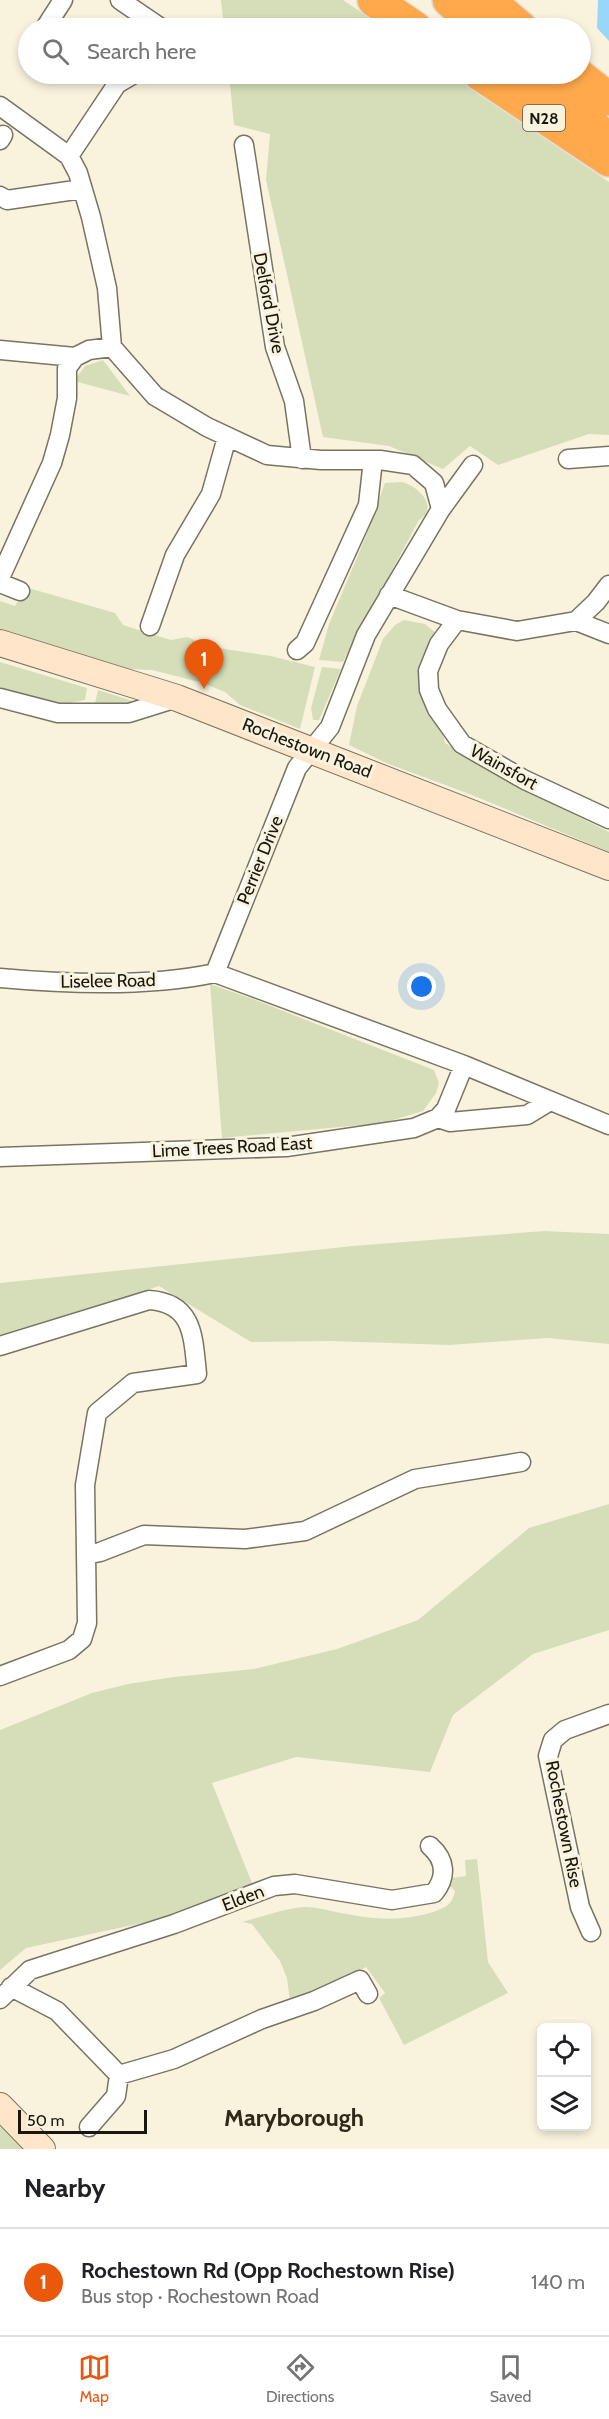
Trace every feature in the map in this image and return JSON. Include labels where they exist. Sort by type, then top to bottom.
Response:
[{"type":"highway","points":[[374,0],[400,18]]},
{"type":"highway","points":[[449,0],[470,18]]},
{"type":"highway","points":[[489,0],[510,18]]},
{"type":"highway","points":[[513,0],[531,18]]},
{"type":"highway","points":[[591,80],[608,98]]},
{"type":"highway","name":"N28","points":[[495,84],[609,160]]},
{"type":"highway","name":"N28","points":[[544,84],[609,140]]},
{"type":"highway","points":[[590,84],[608,98]]},
{"type":"main road","name":"Rochestown Road","points":[[0,644],[177,698],[609,867]]},
{"type":"main road","points":[[0,2106],[42,2149]]},
{"type":"street","points":[[51,18],[63,0]]},
{"type":"street","points":[[120,0],[146,18]]},
{"type":"street","points":[[69,156],[117,84]]},
{"type":"street","points":[[0,106],[69,156],[82,189],[106,288],[112,348],[156,396],[207,428],[267,455],[302,459],[373,460],[413,465],[434,483],[441,508]]},
{"type":"street","name":"Delford Drive","points":[[244,145],[275,347],[294,401],[302,459]]},
{"type":"street","points":[[0,196],[7,200],[82,189]]},
{"type":"street","points":[[0,578],[51,463],[60,435],[67,398],[67,368],[75,357],[89,350],[112,348]]},
{"type":"street","points":[[0,350],[75,357]]},
{"type":"street","points":[[150,626],[175,555],[211,494],[226,437]]},
{"type":"street","points":[[568,459],[609,456]]},
{"type":"street","points":[[297,650],[305,643],[368,505],[373,460]]},
{"type":"street","name":"Perrier Drive","points":[[215,973],[297,768],[330,727],[366,635],[389,595],[441,508],[474,465]]},
{"type":"street","points":[[0,583],[20,591]]},
{"type":"street","points":[[576,621],[596,602],[609,585]]},
{"type":"street","points":[[389,595],[457,620],[517,631],[576,621],[609,634]]},
{"type":"street","name":"Wainsfort","points":[[457,620],[439,644],[428,671],[429,690],[437,709],[462,744],[525,780],[609,819]]},
{"type":"street","points":[[0,698],[58,713],[129,713],[177,698]]},
{"type":"street","points":[[215,973],[464,1065],[609,1125]]},
{"type":"street","name":"Liselee Road","points":[[0,978],[38,981],[143,982],[215,973]]},
{"type":"street","points":[[464,1065],[446,1109],[438,1118],[450,1122],[527,1115],[549,1101]]},
{"type":"street","name":"Lime Trees Road East","points":[[0,1157],[286,1147],[414,1128],[438,1118]]},
{"type":"street","points":[[0,1346],[148,1300],[165,1301],[179,1309],[189,1323],[197,1374],[132,1383],[97,1413],[85,1485],[87,1623],[82,1639],[69,1650],[0,1676]]},
{"type":"street","points":[[86,1555],[144,1536],[245,1539],[305,1531],[416,1479],[521,1462]]},
{"type":"street","name":"Rochestown Rise","points":[[591,1932],[580,1906],[548,1756],[553,1740],[565,1730],[609,1714]]},
{"type":"street","name":"Elden","points":[[119,2075],[57,2011],[6,1993],[30,1970],[174,1923],[274,1886],[295,1884],[392,1900],[435,1893],[442,1883],[444,1867],[439,1854],[430,1846]]},
{"type":"street","points":[[89,2127],[116,2096],[119,2075],[174,2059],[262,2019],[315,2001],[360,1980],[368,1994]]},
{"type":"green space","points":[[221,0],[343,0],[370,18],[223,18]]},
{"type":"green space","points":[[230,84],[465,84],[609,182],[609,435],[589,434],[498,465],[470,446],[443,469],[389,446],[323,437],[266,180],[270,134],[234,125]]},
{"type":"green space","points":[[103,360],[130,396],[74,381],[85,366]]},
{"type":"green space","points":[[402,482],[420,492],[427,503],[425,515],[419,520],[343,662],[319,660],[329,624],[366,536],[385,483]]},
{"type":"green space","points":[[32,589],[115,613],[123,625],[171,640],[187,637],[212,647],[271,656],[315,667],[300,729],[240,705],[225,692],[203,683],[152,670],[127,669],[101,663],[0,631],[0,601],[15,606],[24,591]]},
{"type":"green space","points":[[404,620],[425,624],[437,634],[420,664],[419,683],[437,709],[445,743],[513,784],[609,832],[609,852],[472,795],[386,763],[349,745],[357,706],[383,639],[395,625]]},
{"type":"green space","points":[[0,662],[87,688],[85,700],[52,706],[0,693]]},
{"type":"green space","points":[[322,667],[341,669],[319,720],[313,720],[311,708]]},
{"type":"green space","points":[[98,690],[139,703],[134,705],[95,703]]},
{"type":"green space","points":[[210,984],[434,1070],[439,1083],[436,1093],[423,1111],[383,1123],[222,1138]]},
{"type":"green space","points":[[544,1231],[609,1234],[609,1344],[548,1338],[449,1345],[331,1341],[251,1342],[159,1286],[0,1337],[0,1283],[353,1246]]},
{"type":"green space","points":[[609,1504],[609,1630],[533,1654],[453,1715],[430,1772],[296,1757],[212,1783],[258,1898],[26,1948],[0,1970],[0,1730],[92,1693],[128,1684],[174,1677],[254,1669],[337,1649],[418,1620],[529,1528]]},
{"type":"green space","points":[[477,1859],[488,1962],[508,1993],[404,2045],[379,1998],[385,1993],[366,1967],[306,1998],[290,2001],[287,1978],[280,1961],[252,1924],[242,1922],[305,1907],[380,1918],[422,1915],[448,1905],[455,1891],[450,1886],[452,1878],[466,1876],[465,1860]]},
{"type":"green space","points":[[0,2127],[24,2149],[0,2149]]},
{"type":"water","points":[[598,0],[609,0],[609,41],[597,28]]},
{"type":"place","name":"Rochestown Rd (Opp Rochestown Rise)","points":[[204,689]]},
{"type":"district","name":"Maryborough","points":[[294,2118]]}]
